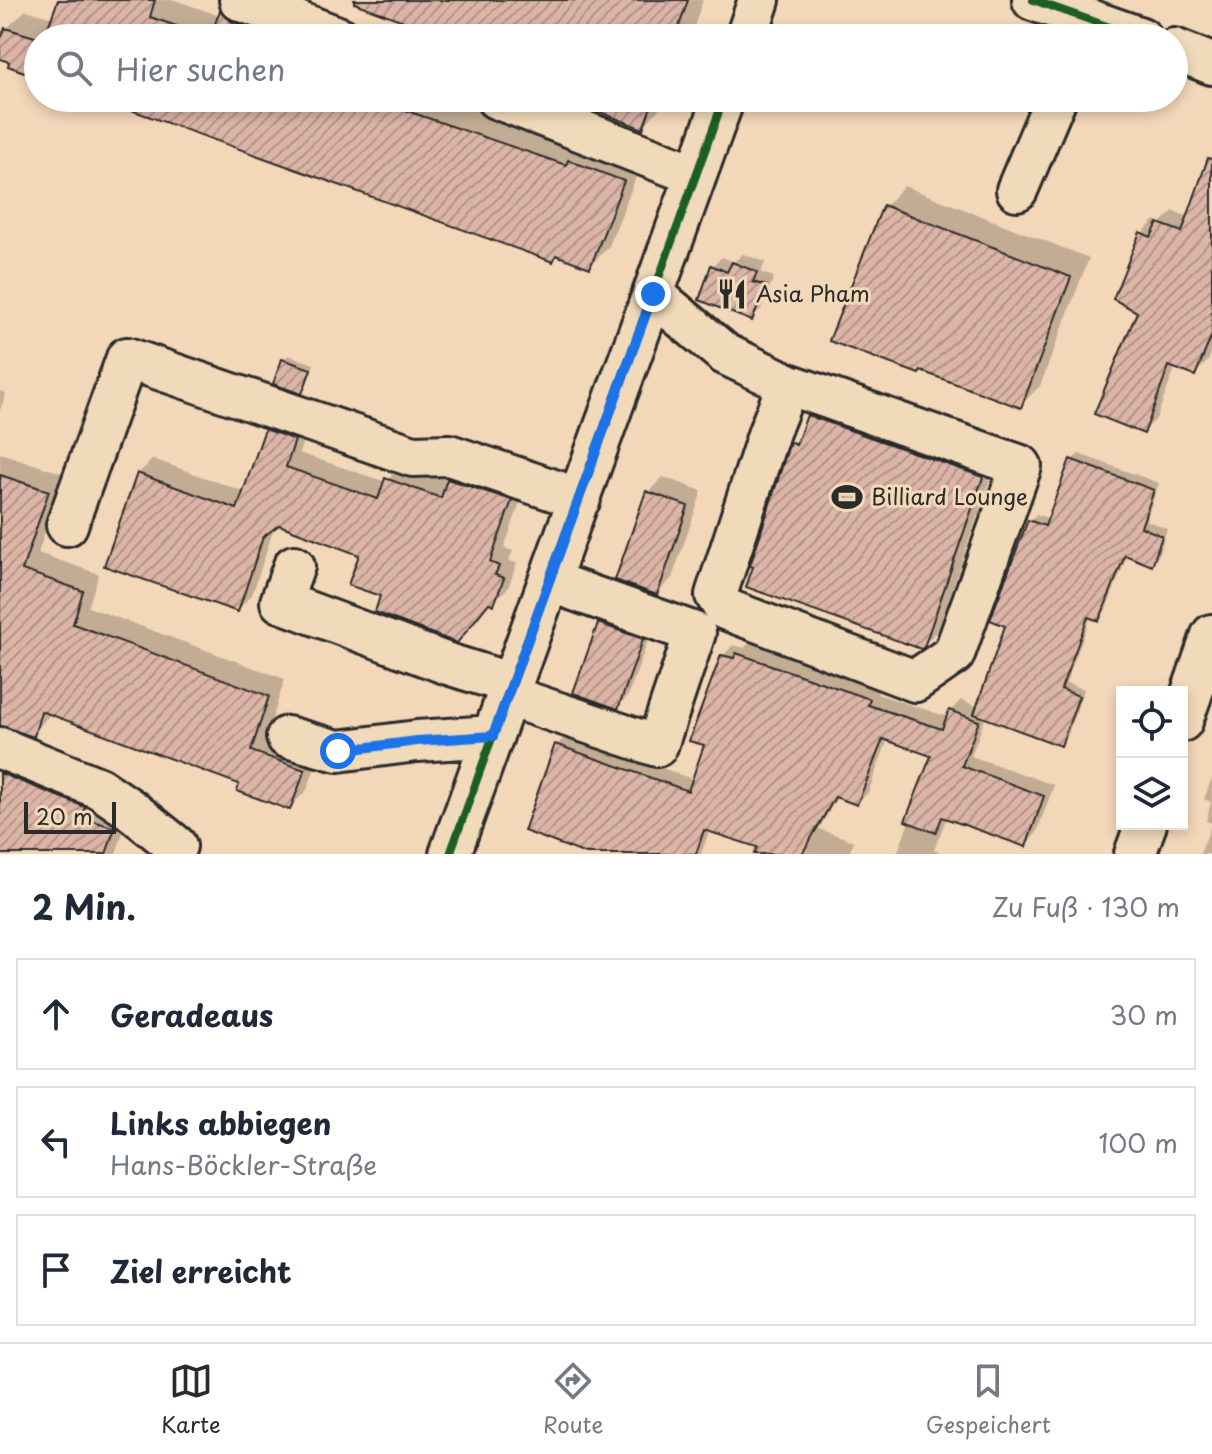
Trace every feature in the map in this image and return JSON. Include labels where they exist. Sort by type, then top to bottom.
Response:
[{"type":"street","points":[[240,0],[303,24]]},
{"type":"street","points":[[751,24],[759,0]]},
{"type":"street","points":[[1033,0],[1076,24]]},
{"type":"street","points":[[1188,55],[1212,64]]},
{"type":"street","points":[[532,112],[696,175]]},
{"type":"street","points":[[450,854],[719,112]]},
{"type":"street","points":[[1017,190],[1050,112]]},
{"type":"street","points":[[653,294],[725,354],[788,384],[1021,466],[954,654],[915,681],[725,609],[716,595],[769,432],[788,384]]},
{"type":"street","points":[[67,525],[127,358],[413,456],[449,455],[580,499]]},
{"type":"street","points":[[294,566],[281,602],[657,746],[695,633],[549,581]]},
{"type":"street","points":[[1188,704],[1212,636]]},
{"type":"street","points":[[287,737],[338,751],[493,736]]},
{"type":"street","points":[[0,748],[99,788],[183,851]]},
{"type":"street","points":[[1135,854],[1144,830]]},
{"type":"building","points":[[58,0],[155,0],[150,17],[171,24],[49,24]]},
{"type":"building","points":[[354,0],[688,0],[680,24],[412,24],[354,3]]},
{"type":"building","points":[[220,10],[237,24],[215,24]]},
{"type":"building","points":[[5,28],[24,34],[24,72],[0,59],[0,41]]},
{"type":"building","points":[[137,112],[410,112],[566,165],[568,160],[624,181],[590,268],[556,255],[553,262]]},
{"type":"building","points":[[600,112],[649,112],[643,129]]},
{"type":"building","points":[[1208,158],[1212,159],[1212,335],[1195,376],[1169,366],[1144,434],[1094,414],[1137,312],[1113,299],[1140,232],[1151,237],[1158,223],[1182,232]]},
{"type":"building","points":[[883,205],[1071,277],[1021,408],[829,341]]},
{"type":"building","name":"Asia Pham","points":[[732,262],[757,272],[753,282],[766,286],[752,321],[699,300],[711,265],[727,272]]},
{"type":"building","points":[[282,359],[311,369],[302,394],[273,384]]},
{"type":"building","points":[[807,415],[983,477],[921,649],[746,587],[790,442],[796,445]]},
{"type":"building","points":[[265,429],[295,440],[286,467],[378,499],[385,478],[441,498],[447,479],[512,500],[490,562],[499,566],[495,575],[504,578],[494,605],[489,603],[457,643],[375,612],[380,596],[348,585],[359,555],[279,525],[263,537],[238,612],[104,566],[137,473],[237,509]]},
{"type":"building","points":[[1070,459],[1154,490],[1141,527],[1162,536],[1152,566],[1125,555],[1099,621],[1088,617],[1061,689],[1079,696],[1061,746],[974,714],[1005,626],[990,620],[1028,520],[1045,526]]},
{"type":"building","points":[[0,475],[49,491],[22,570],[83,591],[73,624],[269,696],[251,751],[305,770],[290,810],[237,791],[239,784],[41,711],[34,737],[0,726]]},
{"type":"building","points":[[646,491],[688,506],[657,595],[615,580]]},
{"type":"building","points":[[598,623],[643,639],[618,709],[573,693]]},
{"type":"building","points":[[736,653],[870,699],[868,705],[942,729],[949,710],[979,721],[962,766],[1044,796],[1026,847],[942,817],[936,833],[905,821],[931,756],[883,739],[857,805],[835,797],[802,854],[754,854],[757,847],[704,830],[696,854],[586,854],[524,831],[555,744],[688,791],[704,745],[689,741],[721,655],[734,658]]},
{"type":"building","points":[[0,773],[85,807],[81,817],[115,828],[106,854],[0,854]]},
{"type":"cycle path","points":[[1033,0],[1101,24]]},
{"type":"cycle path","points":[[450,854],[719,112]]},
{"type":"place","name":"Asia Pham","points":[[732,294]]},
{"type":"place","name":"Billiard Lounge","points":[[847,497]]},
{"type":"route","points":[[338,751],[493,736],[653,294]]}]
